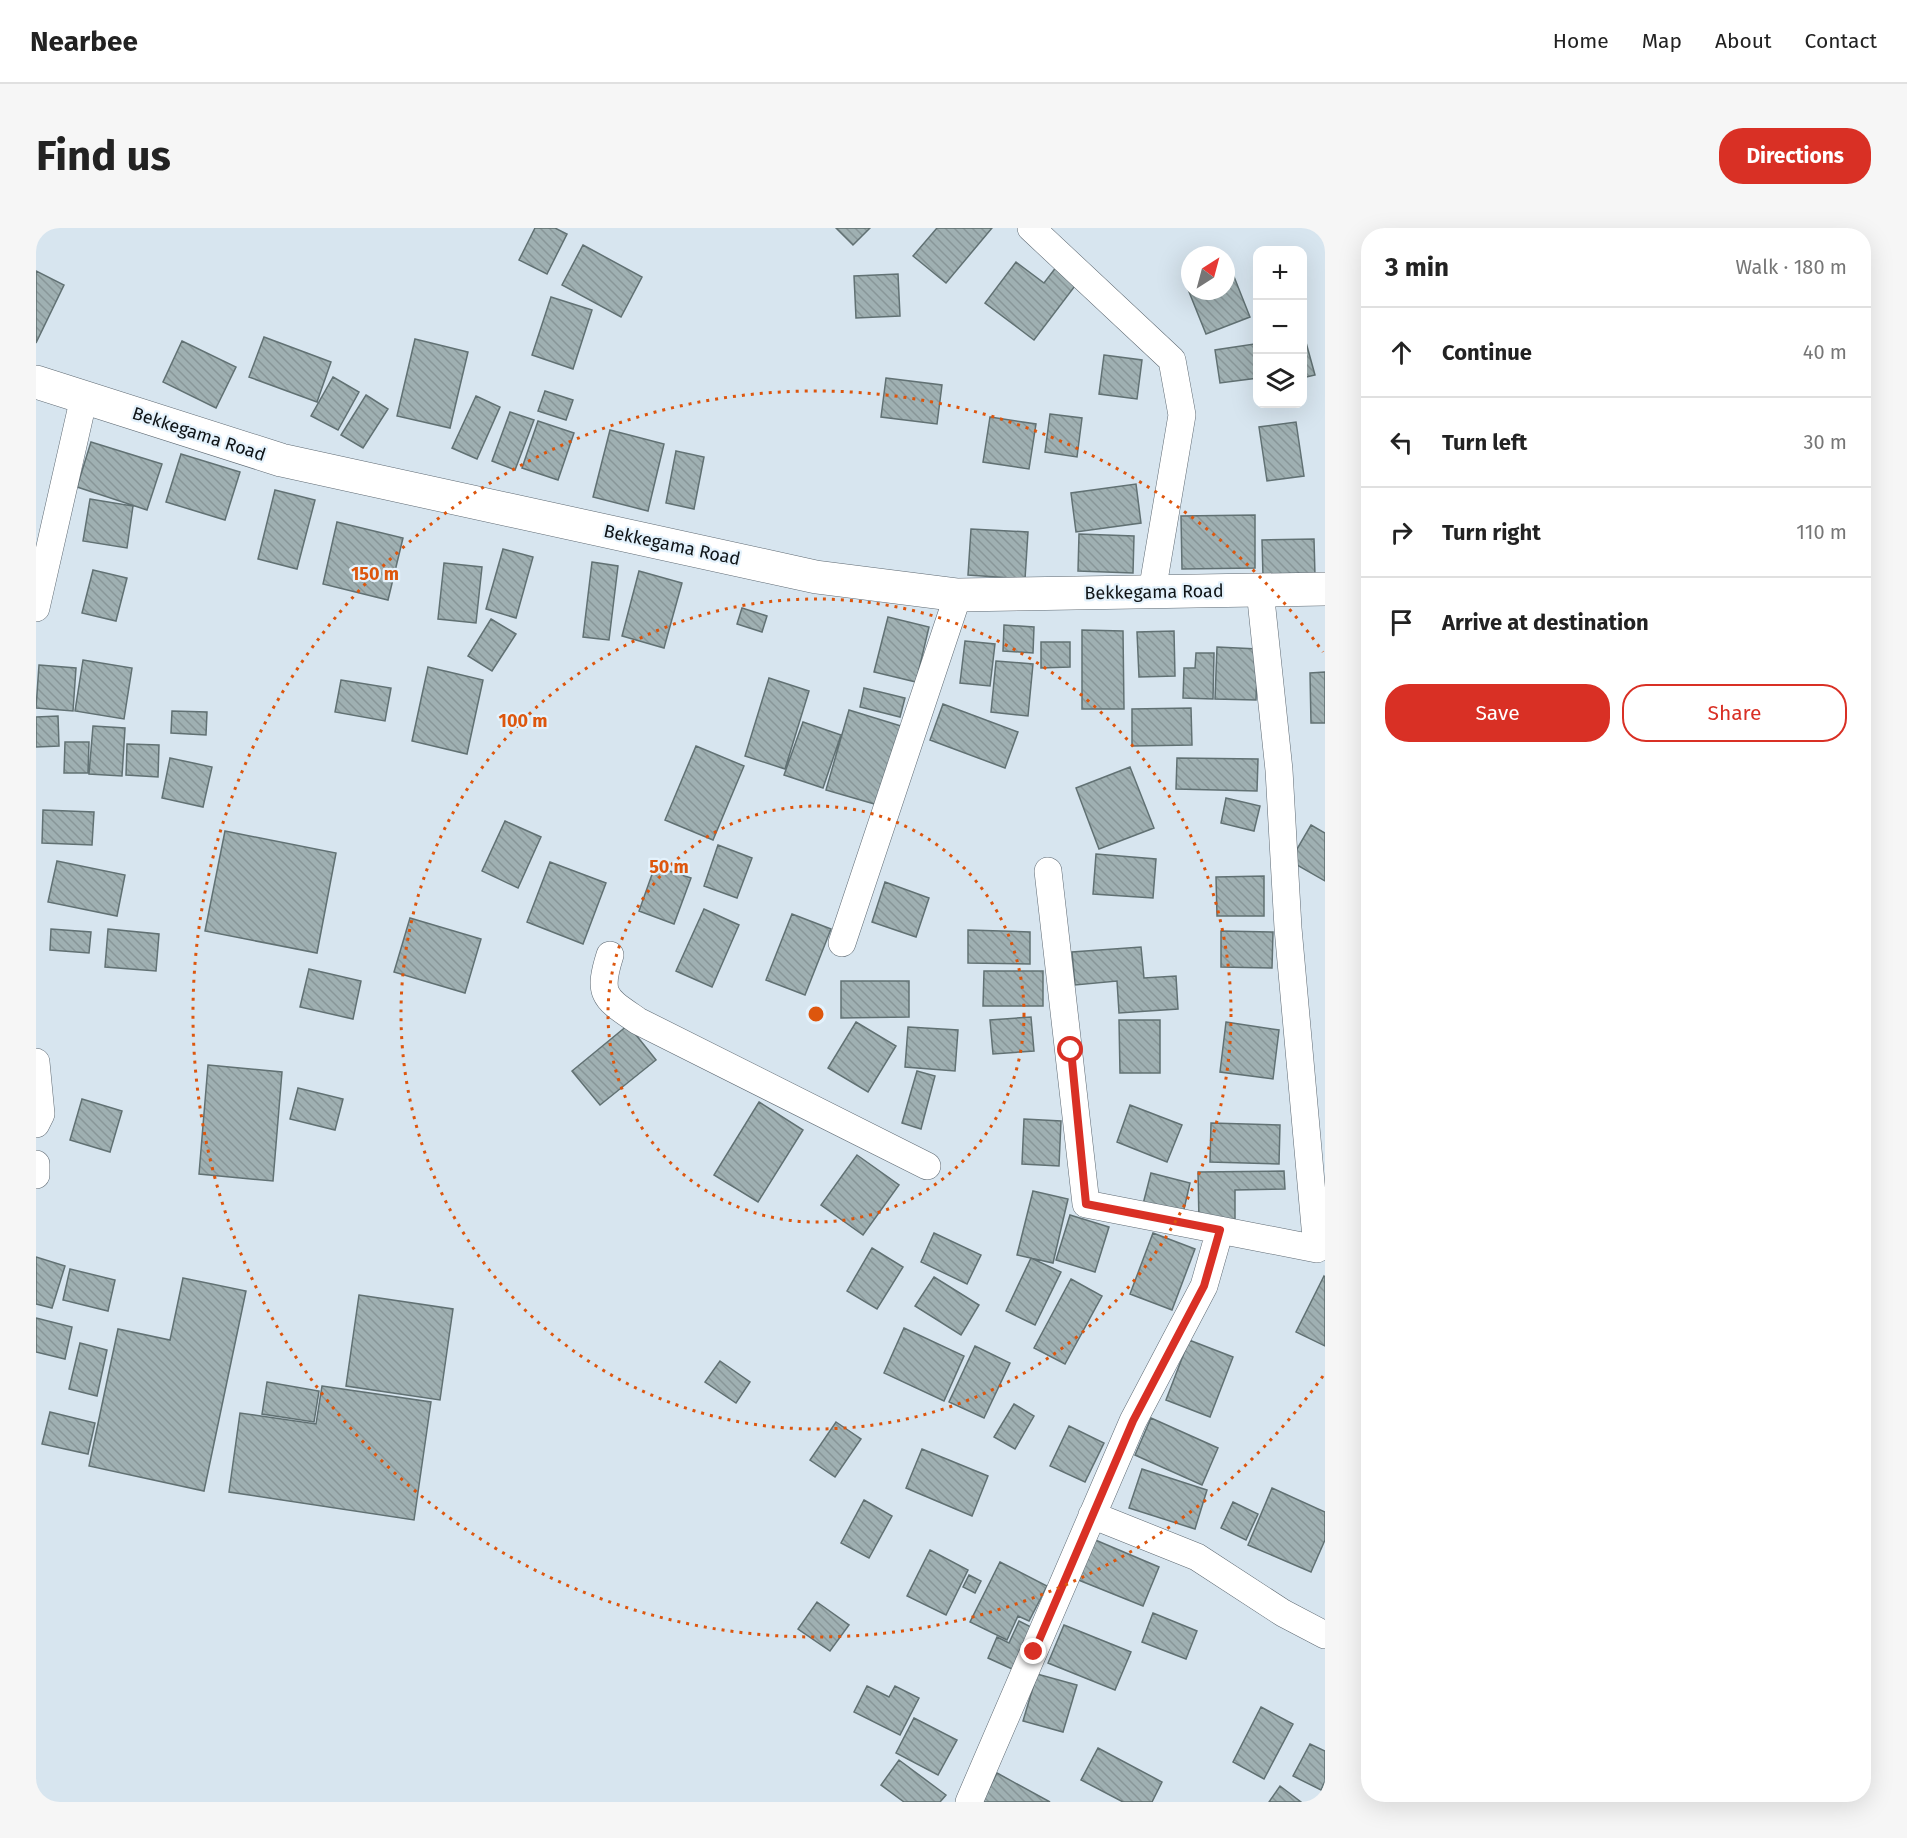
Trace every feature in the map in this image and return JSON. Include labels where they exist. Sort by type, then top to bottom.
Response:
[{"type":"street","points":[[1031,228],[1172,360],[1182,415],[1152,592]]},
{"type":"street","name":"Bekkegama Road","points":[[36,382],[281,460],[816,577],[958,595],[1325,589]]},
{"type":"street","points":[[36,608],[84,398]]},
{"type":"street","points":[[1048,871],[1086,1204],[1317,1249],[1288,928],[1279,770],[1260,590]]},
{"type":"street","points":[[843,943],[958,595]]},
{"type":"street","points":[[610,955],[602,979],[604,989],[612,1003],[638,1021],[927,1166]]},
{"type":"street","points":[[36,1062],[40,1114],[36,1124]]},
{"type":"street","points":[[36,1164],[36,1175]]},
{"type":"street","points":[[969,1802],[1133,1421],[1204,1286],[1220,1230]]},
{"type":"street","points":[[1092,1515],[1197,1557],[1265,1602],[1325,1635]]},
{"type":"building","points":[[535,228],[555,228],[567,234],[547,274],[519,260]]},
{"type":"building","points":[[836,228],[870,228],[853,245]]},
{"type":"building","points":[[937,228],[992,228],[946,283],[913,256]]},
{"type":"building","points":[[583,245],[642,277],[621,317],[562,285]]},
{"type":"building","points":[[1016,262],[1044,283],[1060,262],[1081,278],[1034,340],[985,303]]},
{"type":"building","points":[[36,271],[64,285],[36,343]]},
{"type":"building","points":[[898,274],[900,316],[856,318],[854,276]]},
{"type":"building","points":[[1235,279],[1250,317],[1206,334],[1192,300],[1235,300]]},
{"type":"building","points":[[551,297],[592,310],[573,369],[532,355]]},
{"type":"building","points":[[264,337],[331,362],[317,402],[249,377]]},
{"type":"building","points":[[415,339],[468,352],[450,428],[397,416]]},
{"type":"building","points":[[182,341],[236,367],[216,408],[163,382]]},
{"type":"building","points":[[1253,344],[1253,379],[1220,383],[1215,350]]},
{"type":"building","points":[[1307,346],[1315,375],[1307,377]]},
{"type":"building","points":[[1104,355],[1142,360],[1137,399],[1099,394]]},
{"type":"building","points":[[333,377],[359,392],[338,430],[311,416]]},
{"type":"building","points":[[886,378],[942,385],[937,424],[881,417]]},
{"type":"building","points":[[545,391],[573,400],[566,420],[538,411]]},
{"type":"building","points":[[366,395],[388,409],[363,448],[341,435]]},
{"type":"building","points":[[476,396],[500,407],[477,459],[452,448]]},
{"type":"building","points":[[510,412],[534,420],[515,470],[492,461]]},
{"type":"building","points":[[1050,414],[1082,418],[1077,457],[1045,452]]},
{"type":"building","points":[[990,417],[1036,424],[1029,469],[983,462]]},
{"type":"building","points":[[538,421],[574,433],[558,480],[522,468]]},
{"type":"building","points":[[1296,422],[1304,476],[1267,481],[1259,427]]},
{"type":"building","points":[[610,430],[664,444],[648,511],[593,497]]},
{"type":"building","points":[[91,442],[162,464],[147,510],[77,487]]},
{"type":"building","points":[[676,451],[704,457],[694,509],[666,503]]},
{"type":"building","points":[[181,454],[240,472],[225,520],[166,502]]},
{"type":"building","points":[[1136,484],[1141,523],[1076,532],[1071,493]]},
{"type":"building","points":[[275,490],[315,500],[297,569],[258,559]]},
{"type":"building","points":[[90,499],[133,506],[127,548],[83,541]]},
{"type":"building","points":[[1255,515],[1255,568],[1182,569],[1181,516]]},
{"type":"building","points":[[337,522],[403,538],[388,600],[323,584]]},
{"type":"building","points":[[971,529],[1028,532],[1025,579],[968,575]]},
{"type":"building","points":[[1079,534],[1134,536],[1133,573],[1078,571]]},
{"type":"building","points":[[1314,539],[1315,576],[1263,577],[1262,540]]},
{"type":"building","points":[[503,549],[533,557],[516,618],[486,609]]},
{"type":"building","points":[[592,562],[618,566],[609,640],[583,637]]},
{"type":"building","points":[[444,563],[482,567],[476,623],[438,619]]},
{"type":"building","points":[[93,570],[127,578],[116,621],[82,613]]},
{"type":"building","points":[[639,571],[682,583],[664,648],[622,636]]},
{"type":"building","points":[[742,608],[767,616],[762,632],[737,624]]},
{"type":"building","points":[[888,617],[929,627],[916,682],[874,672]]},
{"type":"building","points":[[491,619],[516,634],[492,671],[468,656]]},
{"type":"building","points":[[1004,625],[1034,627],[1033,653],[1003,651]]},
{"type":"building","points":[[1082,630],[1123,631],[1124,709],[1082,709]]},
{"type":"building","points":[[1174,631],[1175,676],[1139,677],[1137,632]]},
{"type":"building","points":[[965,641],[995,644],[990,686],[960,683]]},
{"type":"building","points":[[1041,642],[1070,642],[1070,667],[1041,668]]},
{"type":"building","points":[[1217,647],[1258,649],[1256,700],[1215,699]]},
{"type":"building","points":[[1196,653],[1214,653],[1213,699],[1183,698],[1184,668],[1195,668]]},
{"type":"building","points":[[83,660],[132,668],[124,719],[75,711]]},
{"type":"building","points":[[996,661],[1033,664],[1028,716],[991,712]]},
{"type":"building","points":[[39,665],[76,668],[73,711],[36,708]]},
{"type":"building","points":[[428,667],[483,680],[467,754],[412,741]]},
{"type":"building","points":[[1325,672],[1325,723],[1311,723],[1310,673]]},
{"type":"building","points":[[769,678],[809,691],[785,769],[745,756]]},
{"type":"building","points":[[341,680],[391,688],[385,721],[335,712]]},
{"type":"building","points":[[864,688],[905,698],[900,717],[860,707]]},
{"type":"building","points":[[943,704],[1018,732],[1005,768],[930,740]]},
{"type":"building","points":[[1191,708],[1192,745],[1132,746],[1132,709]]},
{"type":"building","points":[[849,710],[901,726],[878,805],[826,790]]},
{"type":"building","points":[[172,711],[207,712],[206,735],[171,733]]},
{"type":"building","points":[[58,716],[59,746],[36,747],[36,717]]},
{"type":"building","points":[[803,722],[841,735],[823,788],[784,775]]},
{"type":"building","points":[[93,726],[125,728],[122,776],[89,774]]},
{"type":"building","points":[[65,742],[89,742],[88,773],[64,773]]},
{"type":"building","points":[[127,744],[159,745],[158,777],[126,775]]},
{"type":"building","points":[[696,746],[744,766],[713,840],[665,820]]},
{"type":"building","points":[[170,758],[212,767],[203,807],[162,798]]},
{"type":"building","points":[[1177,758],[1258,759],[1257,791],[1176,789]]},
{"type":"building","points":[[1130,767],[1154,828],[1099,849],[1076,788]]},
{"type":"building","points":[[1226,798],[1260,806],[1254,831],[1221,823]]},
{"type":"building","points":[[43,810],[94,812],[92,845],[42,843]]},
{"type":"building","points":[[505,821],[541,837],[518,888],[482,871]]},
{"type":"building","points":[[1311,825],[1325,833],[1325,881],[1290,861]]},
{"type":"building","points":[[225,831],[336,853],[317,953],[205,931]]},
{"type":"building","points":[[718,845],[752,858],[737,898],[704,886]]},
{"type":"building","points":[[1096,854],[1156,859],[1153,898],[1093,894]]},
{"type":"building","points":[[57,861],[125,875],[117,916],[48,902]]},
{"type":"building","points":[[550,862],[606,883],[583,944],[527,922]]},
{"type":"building","points":[[655,866],[691,878],[674,924],[639,911]]},
{"type":"building","points":[[1264,876],[1264,916],[1217,916],[1216,877]]},
{"type":"building","points":[[885,882],[929,898],[916,937],[872,922]]},
{"type":"building","points":[[704,909],[739,925],[712,987],[676,971]]},
{"type":"building","points":[[792,914],[831,929],[805,995],[766,980]]},
{"type":"building","points":[[410,918],[481,939],[465,993],[394,972]]},
{"type":"building","points":[[51,929],[91,932],[89,953],[50,950]]},
{"type":"building","points":[[108,929],[159,934],[156,971],[105,967]]},
{"type":"building","points":[[968,930],[1030,932],[1030,964],[968,963]]},
{"type":"building","points":[[1221,931],[1273,932],[1272,968],[1221,967]]},
{"type":"building","points":[[1141,947],[1144,978],[1176,976],[1178,1009],[1119,1013],[1117,981],[1075,985],[1072,952]]},
{"type":"building","points":[[309,969],[361,981],[353,1019],[300,1007]]},
{"type":"building","points":[[984,971],[1043,971],[1043,1006],[983,1006]]},
{"type":"building","points":[[841,981],[909,981],[909,1017],[841,1018]]},
{"type":"building","points":[[1031,1017],[1034,1051],[993,1054],[990,1020]]},
{"type":"building","points":[[1119,1020],[1160,1020],[1160,1073],[1120,1073]]},
{"type":"building","points":[[856,1022],[896,1046],[868,1092],[828,1068]]},
{"type":"building","points":[[1226,1022],[1279,1030],[1273,1079],[1220,1072]]},
{"type":"building","points":[[628,1025],[656,1060],[600,1105],[572,1071]]},
{"type":"building","points":[[908,1027],[958,1030],[955,1071],[905,1067]]},
{"type":"building","points":[[208,1065],[282,1072],[273,1181],[199,1174]]},
{"type":"building","points":[[917,1071],[935,1076],[921,1129],[902,1123]]},
{"type":"building","points":[[298,1088],[343,1099],[335,1130],[290,1119]]},
{"type":"building","points":[[82,1099],[122,1111],[110,1152],[70,1140]]},
{"type":"building","points":[[759,1102],[803,1130],[758,1202],[714,1175]]},
{"type":"building","points":[[1130,1105],[1182,1125],[1167,1162],[1117,1142]]},
{"type":"building","points":[[1024,1119],[1061,1121],[1059,1166],[1022,1164]]},
{"type":"building","points":[[1211,1123],[1280,1125],[1279,1164],[1210,1162]]},
{"type":"building","points":[[857,1155],[899,1185],[863,1235],[821,1205]]},
{"type":"building","points":[[1284,1171],[1285,1189],[1235,1190],[1235,1221],[1199,1222],[1198,1172]]},
{"type":"building","points":[[1151,1173],[1190,1183],[1182,1218],[1142,1208]]},
{"type":"building","points":[[1033,1191],[1068,1199],[1053,1263],[1017,1255]]},
{"type":"building","points":[[1070,1215],[1109,1227],[1095,1272],[1056,1260]]},
{"type":"building","points":[[934,1233],[981,1255],[967,1284],[921,1262]]},
{"type":"building","points":[[1153,1233],[1195,1249],[1172,1310],[1130,1294]]},
{"type":"building","points":[[872,1248],[903,1267],[877,1309],[847,1291]]},
{"type":"building","points":[[36,1257],[65,1266],[52,1308],[36,1304]]},
{"type":"building","points":[[1031,1258],[1061,1272],[1035,1325],[1006,1311]]},
{"type":"building","points":[[70,1269],[115,1280],[108,1311],[63,1300]]},
{"type":"building","points":[[934,1277],[979,1305],[961,1335],[915,1306]]},
{"type":"building","points":[[1325,1277],[1325,1346],[1296,1332]]},
{"type":"building","points":[[183,1278],[246,1291],[204,1491],[89,1466],[118,1329],[170,1340]]},
{"type":"building","points":[[1071,1279],[1102,1296],[1065,1364],[1034,1348]]},
{"type":"building","points":[[359,1295],[453,1309],[440,1400],[346,1386]]},
{"type":"building","points":[[36,1318],[72,1327],[65,1359],[36,1352]]},
{"type":"building","points":[[904,1328],[964,1356],[944,1401],[884,1373]]},
{"type":"building","points":[[1189,1340],[1233,1357],[1210,1417],[1166,1400]]},
{"type":"building","points":[[80,1343],[107,1350],[97,1396],[69,1389]]},
{"type":"building","points":[[975,1346],[1010,1363],[984,1418],[949,1402]]},
{"type":"building","points":[[720,1361],[750,1382],[736,1403],[705,1382]]},
{"type":"building","points":[[267,1382],[319,1391],[314,1422],[262,1414]]},
{"type":"building","points":[[322,1386],[431,1402],[414,1520],[229,1492],[240,1413],[316,1424]]},
{"type":"building","points":[[1014,1404],[1034,1416],[1015,1449],[994,1437]]},
{"type":"building","points":[[50,1412],[95,1423],[88,1454],[42,1444]]},
{"type":"building","points":[[1151,1418],[1218,1448],[1202,1485],[1135,1455]]},
{"type":"building","points":[[836,1422],[861,1439],[835,1477],[810,1460]]},
{"type":"building","points":[[1069,1426],[1104,1443],[1085,1482],[1050,1466]]},
{"type":"building","points":[[922,1449],[988,1476],[972,1516],[906,1488]]},
{"type":"building","points":[[1142,1469],[1207,1490],[1195,1529],[1129,1508]]},
{"type":"building","points":[[1272,1488],[1325,1512],[1325,1540],[1311,1572],[1248,1545]]},
{"type":"building","points":[[864,1500],[892,1516],[869,1558],[841,1543]]},
{"type":"building","points":[[1233,1502],[1258,1514],[1246,1540],[1221,1528]]},
{"type":"building","points":[[1093,1539],[1159,1567],[1143,1606],[1076,1579]]},
{"type":"building","points":[[930,1550],[968,1570],[946,1615],[907,1596]]},
{"type":"building","points":[[1000,1562],[1047,1586],[1029,1621],[1018,1616],[1007,1640],[970,1622]]},
{"type":"building","points":[[969,1575],[981,1581],[975,1593],[963,1587]]},
{"type":"building","points":[[817,1602],[849,1625],[830,1651],[798,1629]]},
{"type":"building","points":[[1153,1613],[1197,1631],[1186,1659],[1142,1642]]},
{"type":"building","points":[[1019,1621],[1031,1627],[1012,1669],[988,1658],[997,1637],[1009,1643]]},
{"type":"building","points":[[1064,1625],[1131,1652],[1115,1690],[1048,1663]]},
{"type":"building","points":[[1037,1674],[1077,1685],[1063,1732],[1023,1721]]},
{"type":"building","points":[[867,1686],[889,1697],[895,1686],[919,1698],[900,1735],[854,1712]]},
{"type":"building","points":[[1261,1707],[1293,1724],[1264,1779],[1233,1762]]},
{"type":"building","points":[[914,1718],[957,1740],[938,1775],[896,1753]]},
{"type":"building","points":[[1310,1744],[1325,1751],[1325,1781],[1321,1790],[1293,1776]]},
{"type":"building","points":[[1098,1748],[1162,1782],[1152,1802],[1123,1802],[1081,1780]]},
{"type":"building","points":[[899,1760],[946,1795],[940,1802],[904,1802],[881,1785]]},
{"type":"building","points":[[997,1773],[1050,1802],[982,1802]]},
{"type":"building","points":[[1280,1786],[1301,1802],[1269,1802]]},
{"type":"route","points":[[1034,1652],[1133,1421],[1204,1286],[1220,1230],[1086,1204],[1071,1050]]}]
